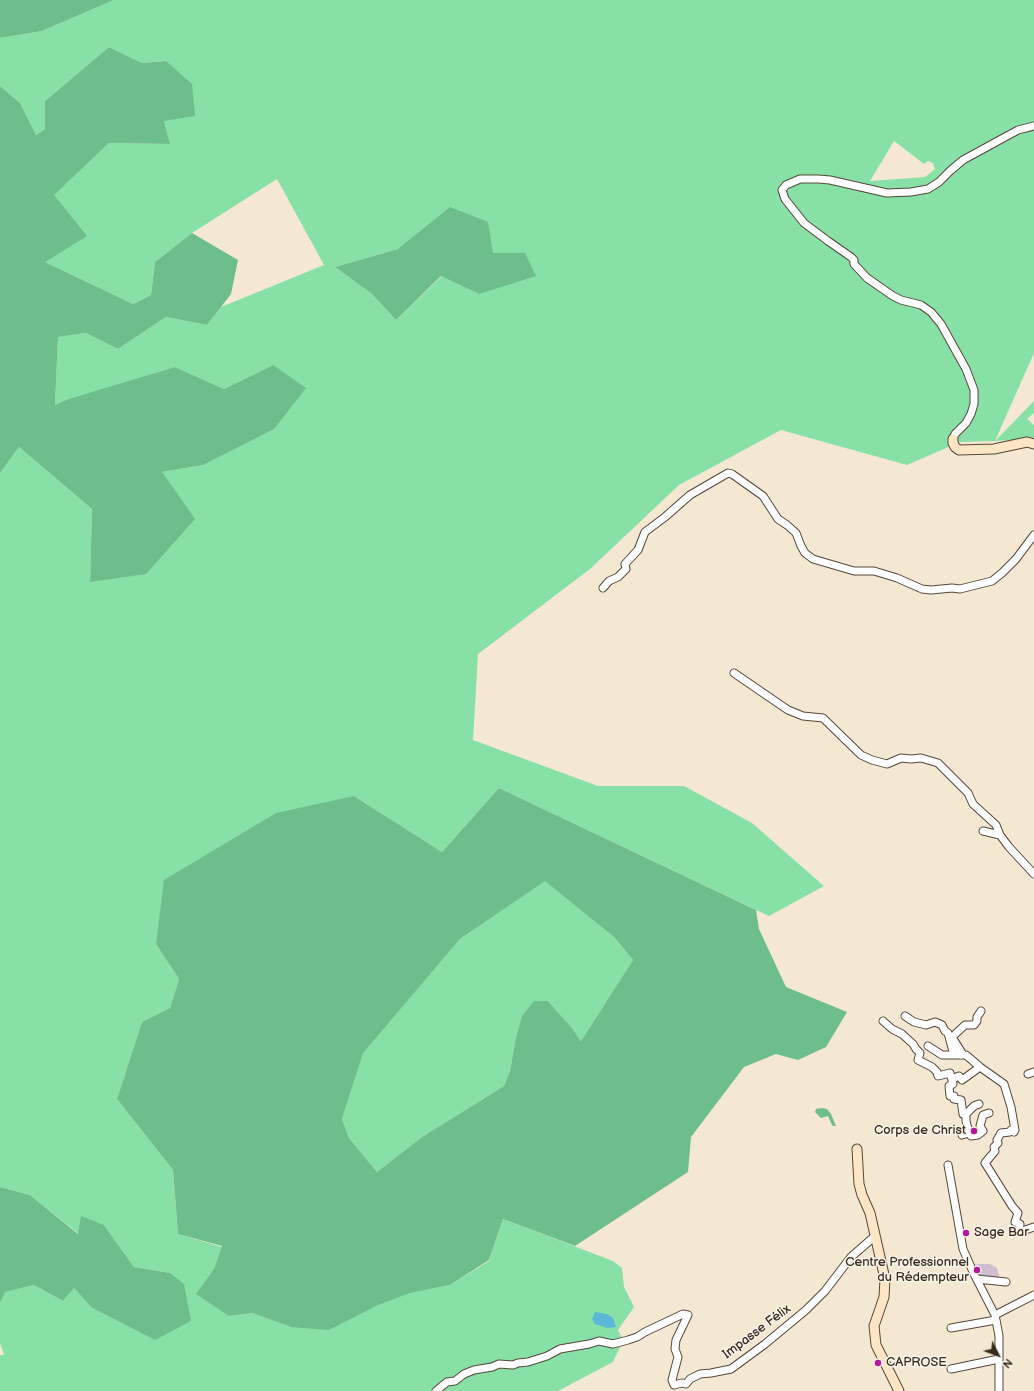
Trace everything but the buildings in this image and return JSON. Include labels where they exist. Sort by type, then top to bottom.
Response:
[{"type":"street","points":[[1034,126],[1018,130],[963,160],[939,182],[928,189],[911,192],[887,193],[830,180],[800,179],[786,185],[782,190],[785,199],[804,223],[828,242],[851,257],[854,260],[854,264],[867,278],[893,296],[901,300],[921,305],[931,312],[941,324],[966,369],[974,390],[974,404],[971,414],[966,423],[952,439],[955,447],[959,450],[994,449],[1027,442],[1034,444]]},
{"type":"street","points":[[603,588],[609,581],[618,577],[626,569],[625,564],[638,550],[645,532],[690,495],[728,473],[732,474],[763,496],[778,518],[796,533],[805,553],[813,559],[854,571],[874,571],[897,578],[922,589],[960,589],[992,581],[1016,559],[1034,534]]},
{"type":"street","points":[[734,673],[788,710],[803,716],[823,718],[861,755],[872,760],[887,764],[901,758],[921,758],[938,763],[968,793],[973,804],[996,826],[1000,835],[1009,847],[1034,874]]},
{"type":"street","points":[[983,831],[1000,835]]},
{"type":"street","points":[[957,1055],[962,1053],[952,1037],[964,1025],[974,1025],[981,1011]]},
{"type":"street","points":[[905,1016],[914,1022],[926,1024],[935,1022],[942,1025],[948,1033],[957,1055]]},
{"type":"street","points":[[883,1022],[902,1034],[913,1044],[920,1053],[918,1060],[932,1067],[938,1072],[938,1076],[950,1073],[953,1084],[949,1086],[950,1096],[954,1096],[954,1100],[961,1100],[963,1114],[966,1114]]},
{"type":"street","points":[[928,1046],[942,1055],[966,1055],[1004,1084],[1015,1125],[1014,1132],[1011,1130],[1010,1132],[1001,1133],[997,1140],[998,1143],[994,1147],[995,1152],[985,1163],[1006,1199],[1018,1213],[1015,1222],[1020,1224],[1019,1232],[1034,1227]]},
{"type":"street","points":[[952,1079],[959,1076],[962,1080],[980,1067]]},
{"type":"street","points":[[979,1104],[974,1106],[966,1114],[965,1134],[971,1136],[978,1135],[983,1131],[980,1126],[983,1116],[989,1113]]},
{"type":"street","points":[[857,1149],[859,1184],[870,1213],[885,1279],[884,1297],[874,1326],[876,1345],[899,1391]]},
{"type":"street","points":[[948,1165],[963,1249],[996,1318],[1000,1336],[999,1391]]},
{"type":"street","name":"Impasse Félix","points":[[436,1391],[447,1382],[455,1381],[464,1374],[474,1370],[492,1368],[496,1364],[513,1365],[528,1362],[547,1356],[560,1349],[599,1341],[613,1344],[638,1337],[683,1314],[688,1316],[676,1340],[675,1349],[678,1357],[672,1380],[674,1385],[682,1383],[686,1384],[690,1379],[700,1374],[731,1369],[765,1344],[806,1310],[820,1296],[851,1257],[875,1236]]},
{"type":"street","points":[[977,1279],[1006,1282]]},
{"type":"street","points":[[951,1328],[996,1318],[1033,1298]]},
{"type":"street","points":[[951,1368],[999,1360]]},
{"type":"shaded area","points":[[973,1264],[990,1264],[997,1268],[1000,1279],[979,1277]]},
{"type":"green space","points":[[0,0],[114,0],[42,31],[0,38]]},
{"type":"green space","points":[[114,0],[1034,0],[1034,353],[995,441],[960,442],[907,465],[781,430],[679,485],[590,569],[478,654],[473,740],[598,786],[684,786],[752,823],[824,886],[769,916],[499,788],[442,852],[354,796],[156,944],[179,979],[170,1008],[142,1022],[117,1099],[173,1170],[178,1234],[222,1247],[214,1269],[229,1316],[252,1313],[291,1327],[376,1306],[409,1293],[450,1285],[489,1261],[503,1219],[613,1261],[622,1268],[624,1287],[634,1307],[618,1330],[623,1341],[613,1362],[558,1391],[0,1391],[0,1355],[4,1355],[0,1343],[0,1303],[4,1292],[34,1285],[63,1301],[74,1288],[91,1307],[170,1273],[134,1267],[104,1225],[79,1234],[30,1195],[0,1187],[0,473],[19,447],[92,509],[90,582],[162,472],[203,465],[273,365],[224,389],[175,367],[55,405],[58,337],[86,333],[118,349],[166,317],[207,325],[221,307],[324,265],[277,179],[192,233],[155,262],[151,295],[133,304],[45,262],[53,195],[109,143],[170,144],[164,121],[166,61],[142,63],[109,47],[46,100],[45,129],[36,135],[20,103],[0,86],[0,38],[42,31]],"holes":[[[894,141],[924,164],[928,161],[933,163],[935,169],[925,177],[870,181]],[[398,249],[493,253],[525,253],[479,294],[442,276],[396,320],[372,294],[335,267]]]},
{"type":"green space","points":[[109,47],[142,63],[166,61],[192,84],[195,116],[164,121],[170,144],[109,143],[54,195],[87,236],[45,262],[133,304],[151,295],[155,262],[192,233],[238,260],[231,294],[207,325],[166,317],[118,349],[86,333],[58,337],[55,405],[69,399],[175,367],[224,389],[273,365],[306,388],[274,429],[203,465],[162,472],[195,519],[146,574],[90,582],[92,509],[19,447],[0,473],[0,86],[20,103],[36,135],[45,129],[45,101]]},
{"type":"green space","points":[[450,207],[488,222],[493,253],[525,253],[536,276],[479,294],[441,276],[396,320],[372,294],[335,267],[398,249]]},
{"type":"green space","points":[[1034,401],[1034,413],[1027,419],[1034,425],[1034,440],[995,441]]},
{"type":"green space","points":[[499,788],[756,910],[759,929],[786,987],[847,1012],[826,1047],[798,1060],[776,1054],[744,1067],[691,1137],[688,1172],[575,1246],[503,1219],[489,1260],[450,1285],[410,1293],[376,1306],[329,1330],[291,1327],[252,1313],[229,1316],[196,1294],[214,1269],[222,1246],[178,1234],[173,1170],[117,1099],[142,1022],[170,1008],[179,979],[156,944],[164,880],[276,813],[354,796],[442,852]],"holes":[[[545,881],[614,937],[633,960],[581,1041],[572,1028],[548,1001],[534,1001],[522,1016],[516,1037],[510,1071],[504,1086],[422,1137],[377,1172],[349,1138],[342,1119],[363,1053],[460,939]]]},
{"type":"green space","points":[[545,880],[614,937],[633,960],[581,1041],[572,1028],[548,1001],[522,1016],[516,1037],[510,1071],[504,1086],[422,1137],[377,1172],[349,1138],[342,1119],[363,1052],[460,939]]},
{"type":"green space","points":[[816,1109],[827,1109],[831,1114],[836,1126],[832,1125],[828,1116],[821,1118],[815,1112]]},
{"type":"green space","points":[[0,1187],[30,1195],[78,1234],[81,1216],[104,1225],[134,1267],[170,1273],[184,1284],[191,1321],[155,1340],[91,1307],[74,1288],[63,1301],[34,1285],[5,1292],[0,1303]]},
{"type":"water","points":[[595,1312],[607,1314],[613,1318],[616,1327],[607,1328],[595,1324],[592,1319]]},
{"type":"place","name":"Corps de Christ","points":[[974,1131]]},
{"type":"place","name":"Sage Bar","points":[[966,1233]]},
{"type":"place","name":"Centre Professionnel du Rédempteur","points":[[977,1270]]},
{"type":"place","name":"CAPROSE","points":[[878,1363]]}]
